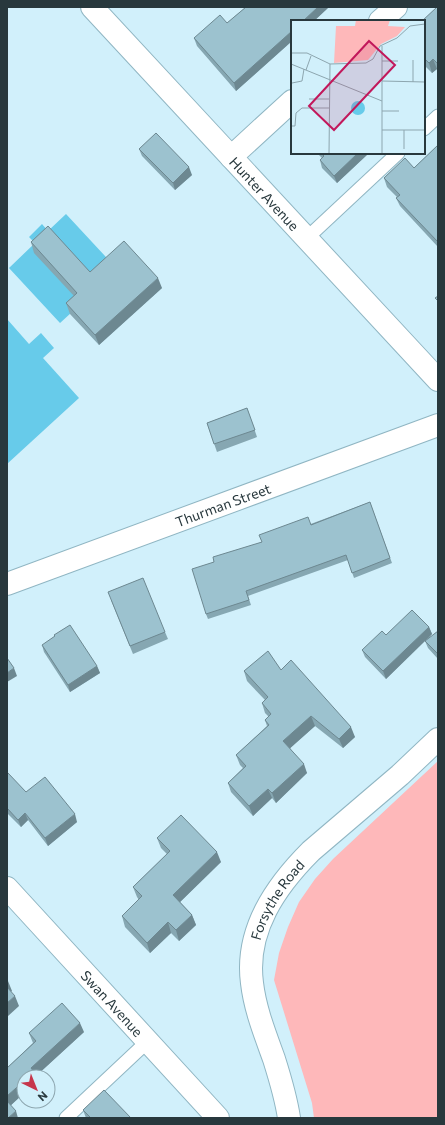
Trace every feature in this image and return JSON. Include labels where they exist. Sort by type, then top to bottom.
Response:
[{"type":"street","name":"Hunter Avenue","points":[[92,7],[438,380]]},
{"type":"street","points":[[381,20],[396,7]]},
{"type":"street","points":[[231,157],[291,102]]},
{"type":"street","name":"Thurman Street","points":[[7,584],[438,425]]},
{"type":"street","name":"Forsythe Road","points":[[289,1118],[281,1081],[265,1035],[251,981],[252,952],[258,926],[270,900],[298,864],[311,851],[400,775],[438,739]]},
{"type":"street","name":"Swan Avenue","points":[[7,888],[218,1118]]},
{"type":"lane","points":[[425,128],[438,116]]},
{"type":"lane","points":[[306,238],[397,154]]},
{"type":"lane","points":[[66,1118],[148,1041]]},
{"type":"shaded area","points":[[438,761],[438,1118],[314,1118],[312,1103],[274,980],[279,953],[288,927],[299,902],[315,879],[333,859]]},
{"type":"water","points":[[66,214],[118,270],[60,323],[9,268],[35,243],[29,237],[42,224],[48,231]]},
{"type":"water","points":[[7,319],[29,344],[41,333],[54,348],[43,358],[79,398],[7,464]]},
{"type":"building","points":[[246,7],[318,7],[304,20],[291,20],[291,32],[234,83],[194,38],[220,15],[227,23]]},
{"type":"building","points":[[438,7],[438,64],[433,59],[429,63],[425,59],[425,20],[423,20]]},
{"type":"building","points":[[156,133],[189,167],[173,183],[139,149]]},
{"type":"building","points":[[438,145],[438,242],[396,198],[400,195],[384,178],[405,158],[414,168]]},
{"type":"building","points":[[322,154],[357,154],[334,176],[320,160],[324,156]]},
{"type":"building","points":[[48,226],[90,272],[124,241],[158,278],[95,335],[66,303],[77,293],[31,242]]},
{"type":"building","points":[[247,408],[255,430],[214,444],[207,423]]},
{"type":"building","points":[[370,502],[390,558],[352,573],[346,555],[246,591],[249,600],[206,614],[192,569],[214,562],[213,557],[262,542],[259,535],[308,517],[311,525]]},
{"type":"building","points":[[143,578],[165,632],[130,646],[108,592]]},
{"type":"building","points":[[412,610],[429,627],[383,671],[362,650],[382,631],[386,635]]},
{"type":"building","points":[[70,625],[97,666],[68,685],[42,645]]},
{"type":"building","points":[[438,631],[438,654],[425,641]]},
{"type":"building","points":[[268,651],[281,670],[291,660],[351,727],[339,739],[311,716],[283,741],[304,764],[272,793],[268,789],[249,806],[228,783],[246,766],[236,755],[269,725],[265,720],[271,714],[262,703],[268,697],[244,671]]},
{"type":"building","points":[[7,658],[14,668],[7,673]]},
{"type":"building","points":[[8,773],[26,792],[45,777],[75,814],[45,838],[25,813],[18,820],[7,808]]},
{"type":"building","points":[[181,815],[217,852],[173,895],[192,915],[176,930],[168,922],[147,943],[122,916],[142,896],[133,887],[170,851],[157,838]]},
{"type":"building","points":[[7,987],[15,996],[7,1003]]},
{"type":"building","points":[[62,1003],[80,1023],[31,1068],[32,1069],[16,1069],[16,1088],[7,1096],[7,1068],[36,1041],[29,1033]]},
{"type":"building","points":[[104,1090],[131,1118],[91,1118],[83,1110]]},
{"type":"building","points":[[7,1101],[16,1111],[8,1118],[7,1118]]}]
